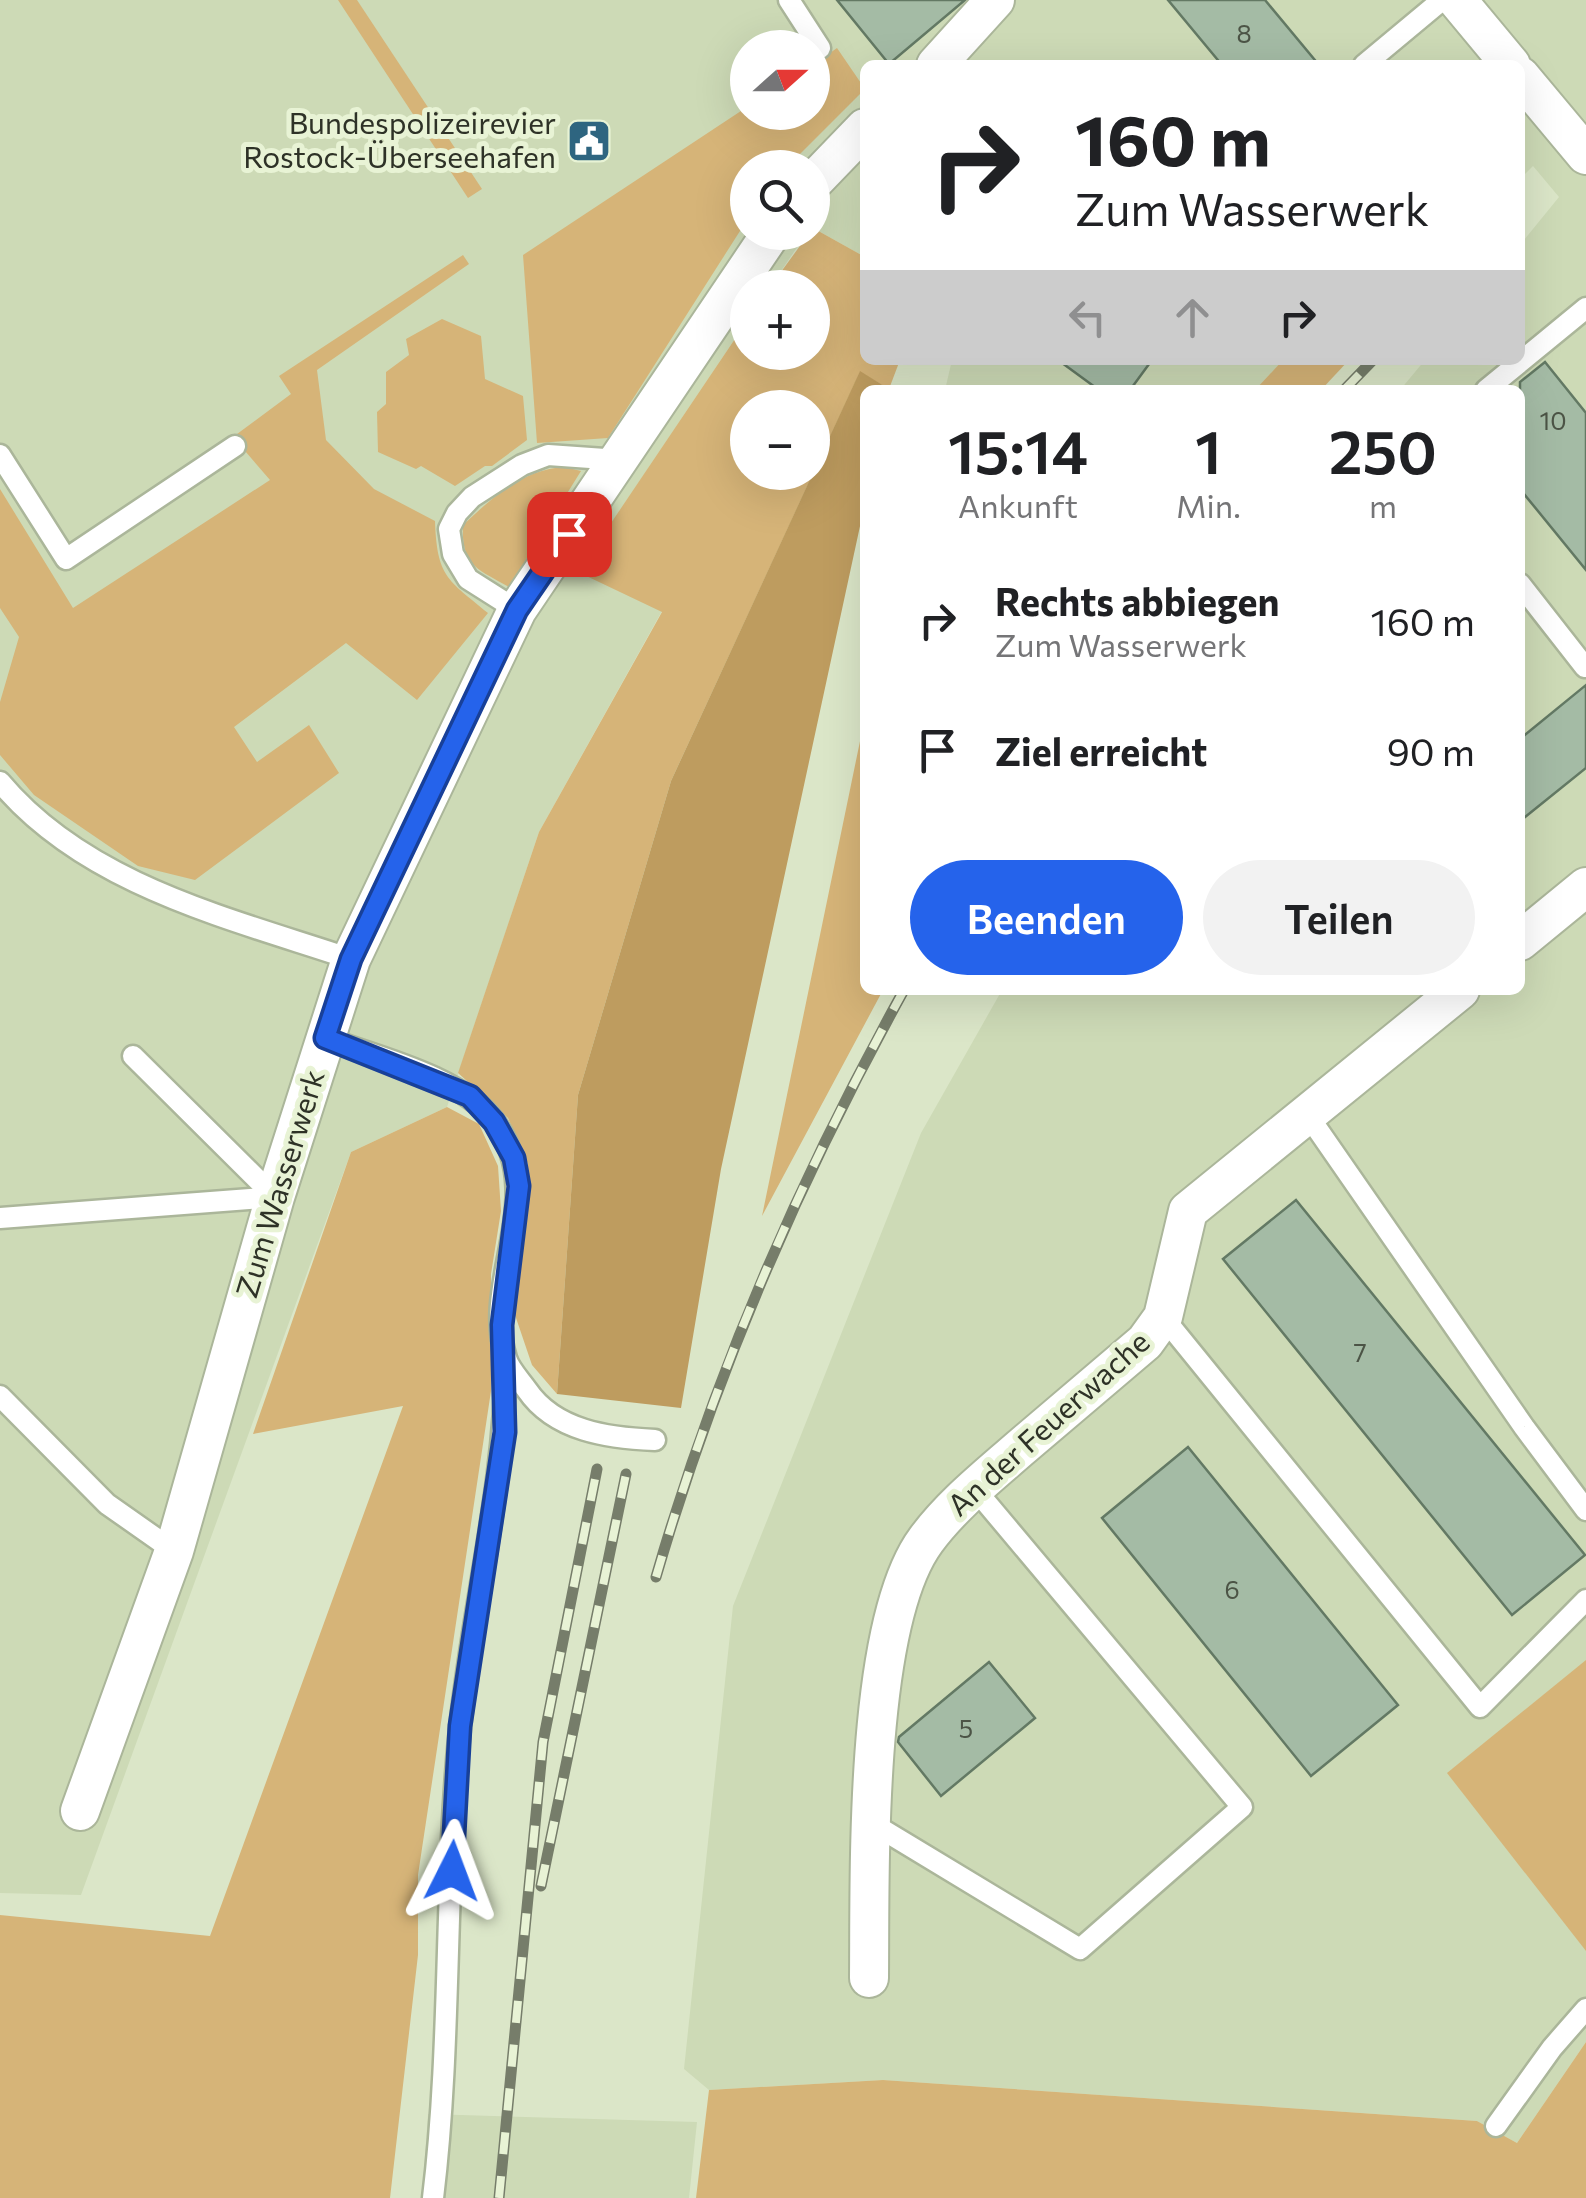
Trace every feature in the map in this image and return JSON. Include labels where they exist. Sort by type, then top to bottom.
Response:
[{"type":"street","points":[[941,60],[995,0]]},
{"type":"street","points":[[1457,0],[1507,60]]},
{"type":"street","points":[[1525,82],[1586,156]]},
{"type":"street","points":[[830,164],[860,133]]},
{"type":"street","name":"Zum Wasserwerk","points":[[80,1811],[174,1550],[275,1197],[351,959],[517,610],[760,250]]},
{"type":"street","points":[[1525,937],[1586,887]]},
{"type":"street","name":"An der Feuerwache","points":[[869,1978],[870,1822],[884,1673],[905,1575],[926,1539],[974,1488],[1145,1342],[1163,1317],[1188,1211],[1454,995]]},
{"type":"lane","points":[[788,0],[808,30]]},
{"type":"lane","points":[[1370,60],[1442,0]]},
{"type":"lane","points":[[1525,358],[1586,308]]},
{"type":"lane","points":[[1492,385],[1516,365]]},
{"type":"lane","points":[[0,454],[66,559],[235,446]]},
{"type":"lane","points":[[517,610],[468,579],[454,554],[449,529],[457,513],[522,465],[548,455],[619,460]]},
{"type":"lane","points":[[1525,590],[1585,667]]},
{"type":"lane","points":[[0,782],[28,816],[149,890],[351,959]]},
{"type":"lane","points":[[325,1038],[470,1096],[494,1122],[508,1146],[519,1186],[502,1325],[506,1360],[505,1432],[460,1726],[443,2102],[433,2198]]},
{"type":"lane","points":[[132,1056],[275,1197]]},
{"type":"lane","points":[[1307,1114],[1586,1510]]},
{"type":"lane","points":[[0,1218],[275,1197]]},
{"type":"lane","points":[[1163,1317],[1480,1707],[1586,1600]]},
{"type":"lane","points":[[506,1360],[541,1410],[606,1438],[655,1440]]},
{"type":"lane","points":[[0,1396],[107,1504],[174,1550]]},
{"type":"lane","points":[[870,1822],[1080,1949],[1242,1807],[974,1488]]},
{"type":"lane","points":[[1496,2126],[1552,2048],[1586,2009]]},
{"type":"shaded area","points":[[0,0],[1586,0],[1586,2042],[1517,2143],[1477,2121],[883,2080],[709,2090],[684,2069],[733,1606],[921,1133],[999,995],[1525,995],[1525,385],[1404,385],[1421,365],[1525,365],[1525,239],[1559,197],[1533,166],[1525,174],[1525,60],[860,60],[860,254],[830,237],[830,150],[730,150],[730,250],[795,250],[782,270],[730,270],[730,346],[579,571],[662,611],[539,832],[447,1107],[351,1152],[81,1895],[0,1893]]},
{"type":"shaded area","points":[[338,0],[357,0],[482,189],[468,198]]},
{"type":"shaded area","points":[[837,48],[860,82],[860,94],[830,124],[830,53]]},
{"type":"shaded area","points":[[730,118],[730,130],[824,130],[804,150],[730,150],[730,247],[608,438],[537,443],[523,255]]},
{"type":"shaded area","points":[[830,237],[860,254],[860,365],[898,365],[891,385],[882,385],[860,372],[830,437],[830,390],[730,390],[730,490],[805,490],[671,781],[578,1095],[557,1394],[532,1365],[514,1312],[528,1164],[508,1118],[458,1073],[539,832],[662,612],[578,572],[730,346],[730,370],[830,370],[830,270],[782,270],[797,250],[830,250]]},
{"type":"shaded area","points":[[463,255],[469,264],[317,370],[326,440],[374,489],[435,521],[438,554],[447,575],[488,613],[417,700],[346,643],[234,727],[257,762],[309,725],[339,773],[195,880],[138,866],[34,795],[0,755],[0,702],[19,637],[0,608],[0,489],[73,608],[270,480],[233,437],[291,394],[279,376]]},
{"type":"shaded area","points":[[442,319],[481,336],[485,379],[523,396],[527,440],[492,466],[485,466],[455,486],[421,466],[416,469],[378,452],[377,412],[386,404],[386,372],[409,355],[406,339]]},
{"type":"shaded area","points":[[951,365],[1278,365],[1260,385],[946,385]]},
{"type":"shaded area","points":[[1278,365],[1344,365],[1326,385],[1260,385]]},
{"type":"shaded area","points":[[860,371],[883,385],[860,385],[860,526],[721,1169],[681,1408],[557,1394],[578,1095],[671,781],[805,490],[830,490],[830,436]]},
{"type":"shaded area","points":[[565,467],[581,471],[509,587],[474,565],[465,549],[463,525],[522,479]]},
{"type":"shaded area","points":[[860,741],[860,995],[880,995],[762,1216]]},
{"type":"shaded area","points":[[447,1107],[479,1124],[498,1166],[501,1211],[491,1274],[491,1391],[418,1875],[418,1955],[390,2198],[0,2198],[0,1915],[210,1936],[403,1406],[253,1434],[351,1152]]},
{"type":"shaded area","points":[[1586,1660],[1586,1951],[1447,1773]]},
{"type":"shaded area","points":[[1586,2042],[1586,2198],[696,2198],[709,2090],[883,2080],[1477,2121],[1517,2143]]},
{"type":"shaded area","points":[[428,2114],[697,2122],[689,2198],[422,2198]]},
{"type":"building","points":[[837,0],[965,0],[894,60],[886,60]]},
{"type":"building","points":[[1168,0],[1265,0],[1315,60],[1218,60]]},
{"type":"building","points":[[1545,362],[1586,413],[1586,570],[1525,495],[1525,385],[1520,382]]},
{"type":"building","points":[[1065,365],[1148,365],[1134,385],[1092,385]]},
{"type":"building","points":[[1586,685],[1586,768],[1525,817],[1525,735]]},
{"type":"building","points":[[1296,1200],[1585,1555],[1512,1615],[1223,1259]]},
{"type":"building","points":[[1188,1447],[1398,1705],[1311,1776],[1102,1518]]},
{"type":"building","points":[[989,1662],[1035,1718],[941,1796],[898,1742],[899,1737]]},
{"type":"railway","points":[[1349,385],[1368,365]]},
{"type":"railway","points":[[656,1577],[705,1424],[764,1276],[830,1132],[901,995]]},
{"type":"railway","points":[[499,2198],[543,1742],[597,1469]]},
{"type":"railway","points":[[541,1886],[626,1474]]},
{"type":"place","name":"Bundespolizeirevier Rostock-Überseehafen","points":[[589,141]]},
{"type":"route","points":[[452,1871],[460,1726],[505,1432],[506,1360],[502,1325],[519,1186],[514,1158],[494,1122],[470,1096],[325,1038],[351,959],[517,610],[569,534]]}]
